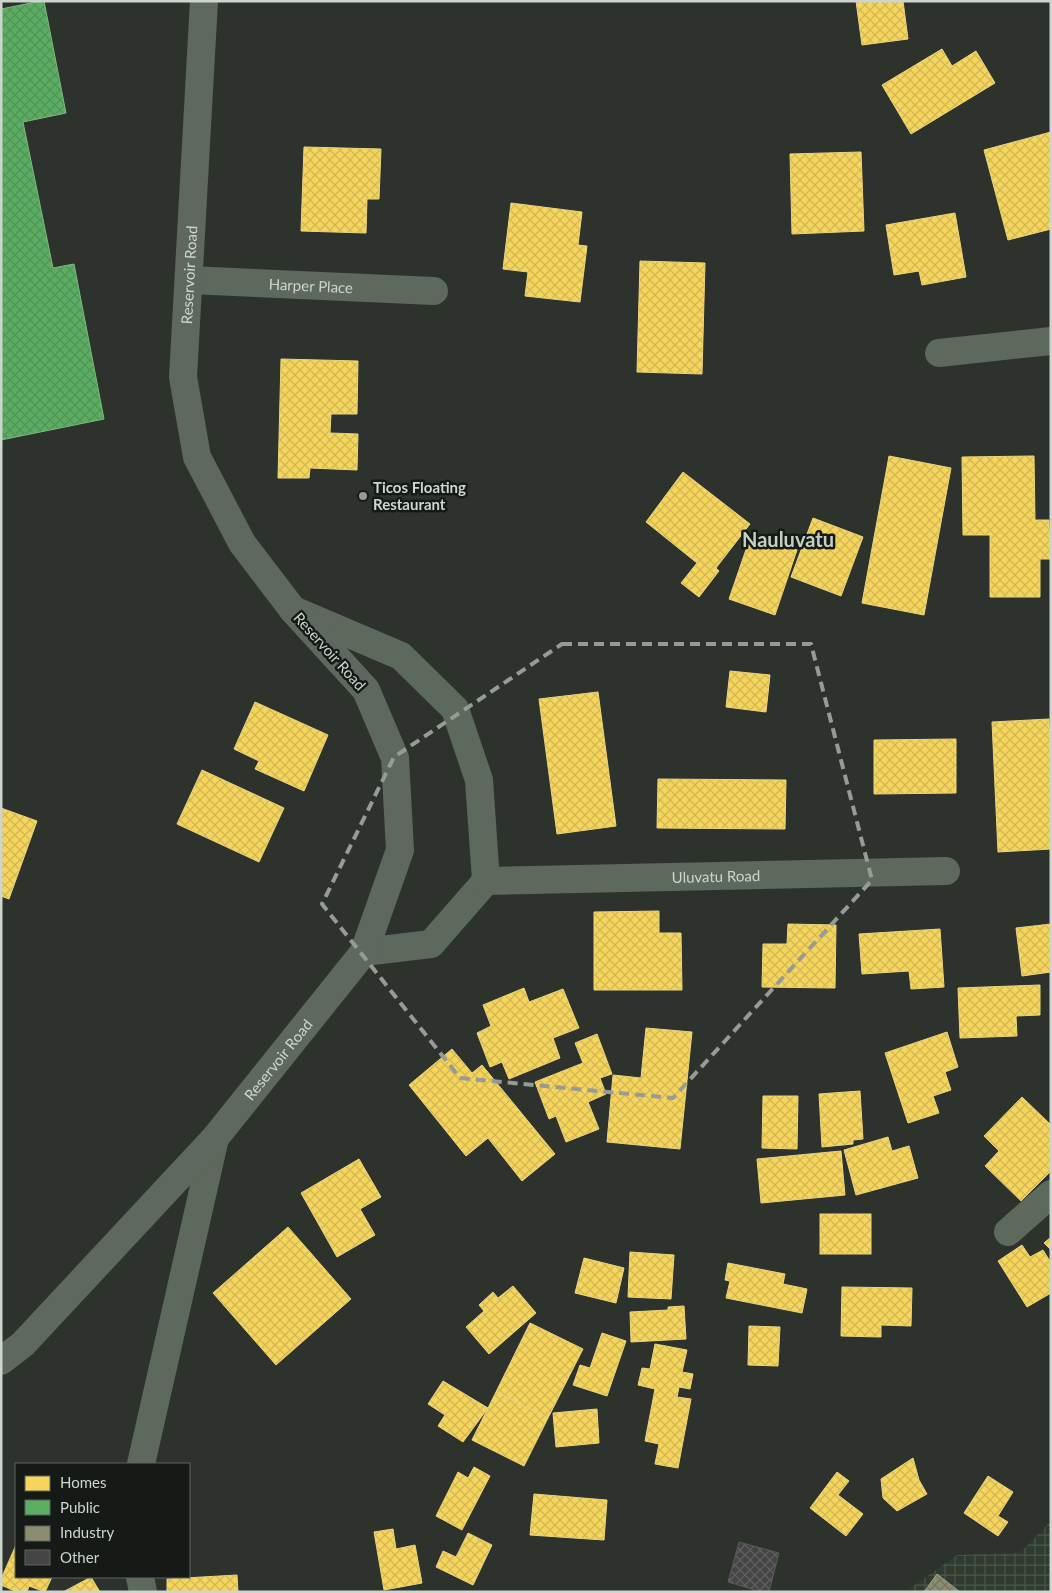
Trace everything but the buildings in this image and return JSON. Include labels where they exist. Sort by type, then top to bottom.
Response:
[{"type":"highway","name":"Reservoir Road","points":[[1,1361],[23,1344],[215,1138],[364,952],[400,850],[395,758],[366,690],[293,610],[242,543],[197,457],[183,376],[204,1]]},
{"type":"street","name":"Harper Place","points":[[189,280],[434,291]]},
{"type":"street","points":[[939,353],[1051,341]]},
{"type":"street","points":[[293,610],[401,656],[455,709],[479,780],[486,881],[431,944],[364,952]]},
{"type":"street","name":"Uluvatu Road","points":[[486,881],[946,871]]},
{"type":"street","points":[[141,1463],[215,1138]]},
{"type":"street","points":[[1008,1232],[1051,1194]]},
{"type":"street","points":[[140,1578],[143,1592]]},
{"type":"highlighted area","points":[[562,644],[811,644],[872,880],[673,1098],[460,1078],[322,904],[394,757]]},
{"type":"shaded area","points":[[1051,1521],[1051,1592],[905,1592],[957,1555],[1020,1553]]},
{"type":"place","name":"Ticos Floating Restaurant","points":[[363,496]]},
{"type":"district","name":"Nauluvatu","points":[[788,539]]}]
